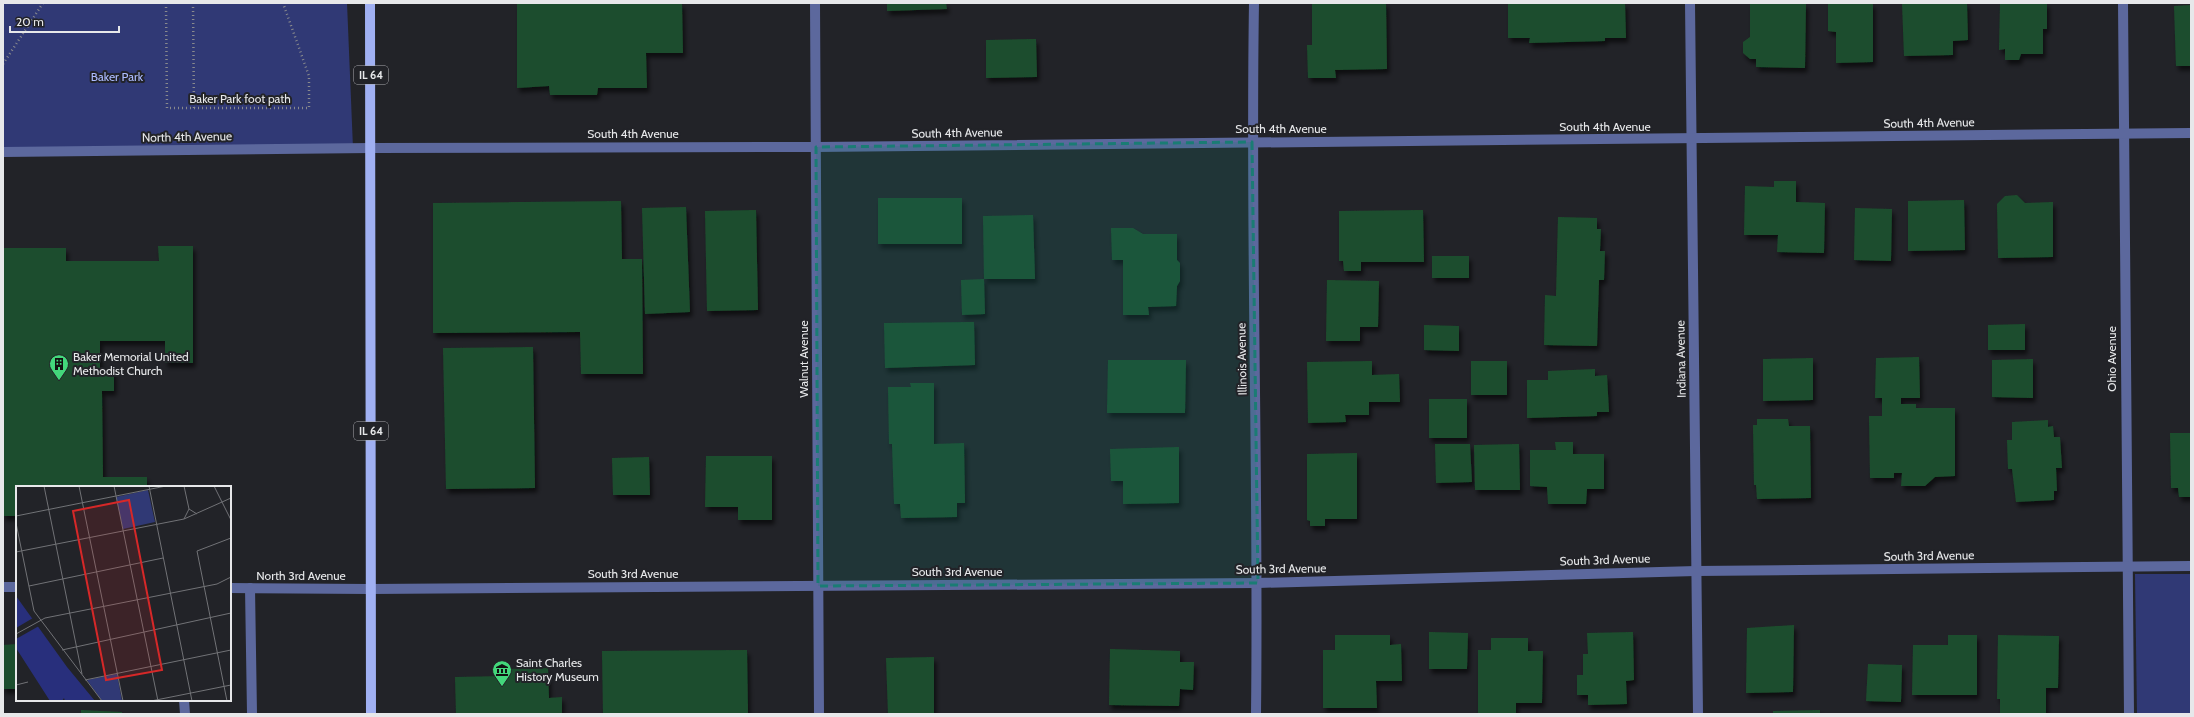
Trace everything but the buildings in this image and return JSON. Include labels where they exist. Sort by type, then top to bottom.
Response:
[{"type":"main road","name":"IL 64","points":[[370,3],[372,714]]},
{"type":"street","name":"Walnut Avenue","points":[[815,3],[819,714]]},
{"type":"street","name":"Illinois Avenue","points":[[1254,3],[1252,142],[1258,583],[1256,714]]},
{"type":"street","name":"Indiana Avenue","points":[[1690,3],[1698,714]]},
{"type":"street","name":"Ohio Avenue","points":[[2122,3],[2129,714]]},
{"type":"street","name":"South 4th Avenue","points":[[371,148],[816,147],[2191,133]]},
{"type":"street","name":"North 4th Avenue","points":[[3,152],[371,148]]},
{"type":"street","name":"South 3rd Avenue","points":[[371,589],[1258,583],[1696,571],[2191,566]]},
{"type":"street","points":[[3,587],[16,587]]},
{"type":"street","name":"North 3rd Avenue","points":[[231,588],[371,589]]},
{"type":"street","points":[[250,588],[252,714]]},
{"type":"street","points":[[184,701],[184,714]]},
{"type":"path","points":[[3,64],[43,3]]},
{"type":"path","name":"Baker Park foot path","points":[[166,3],[167,108],[309,108],[309,76],[284,3]]},
{"type":"path","points":[[193,3],[194,109]]},
{"type":"highlighted area","points":[[1252,142],[1258,583],[818,586],[816,147]]},
{"type":"green space","name":"Baker Park","points":[[3,3],[347,3],[353,148],[3,152]]},
{"type":"green space","points":[[2135,574],[2191,574],[2191,714],[2137,714]]},
{"type":"place","name":"Baker Memorial United Methodist Church","points":[[59,381]]},
{"type":"place","name":"Saint Charles History Museum","points":[[502,687]]}]
